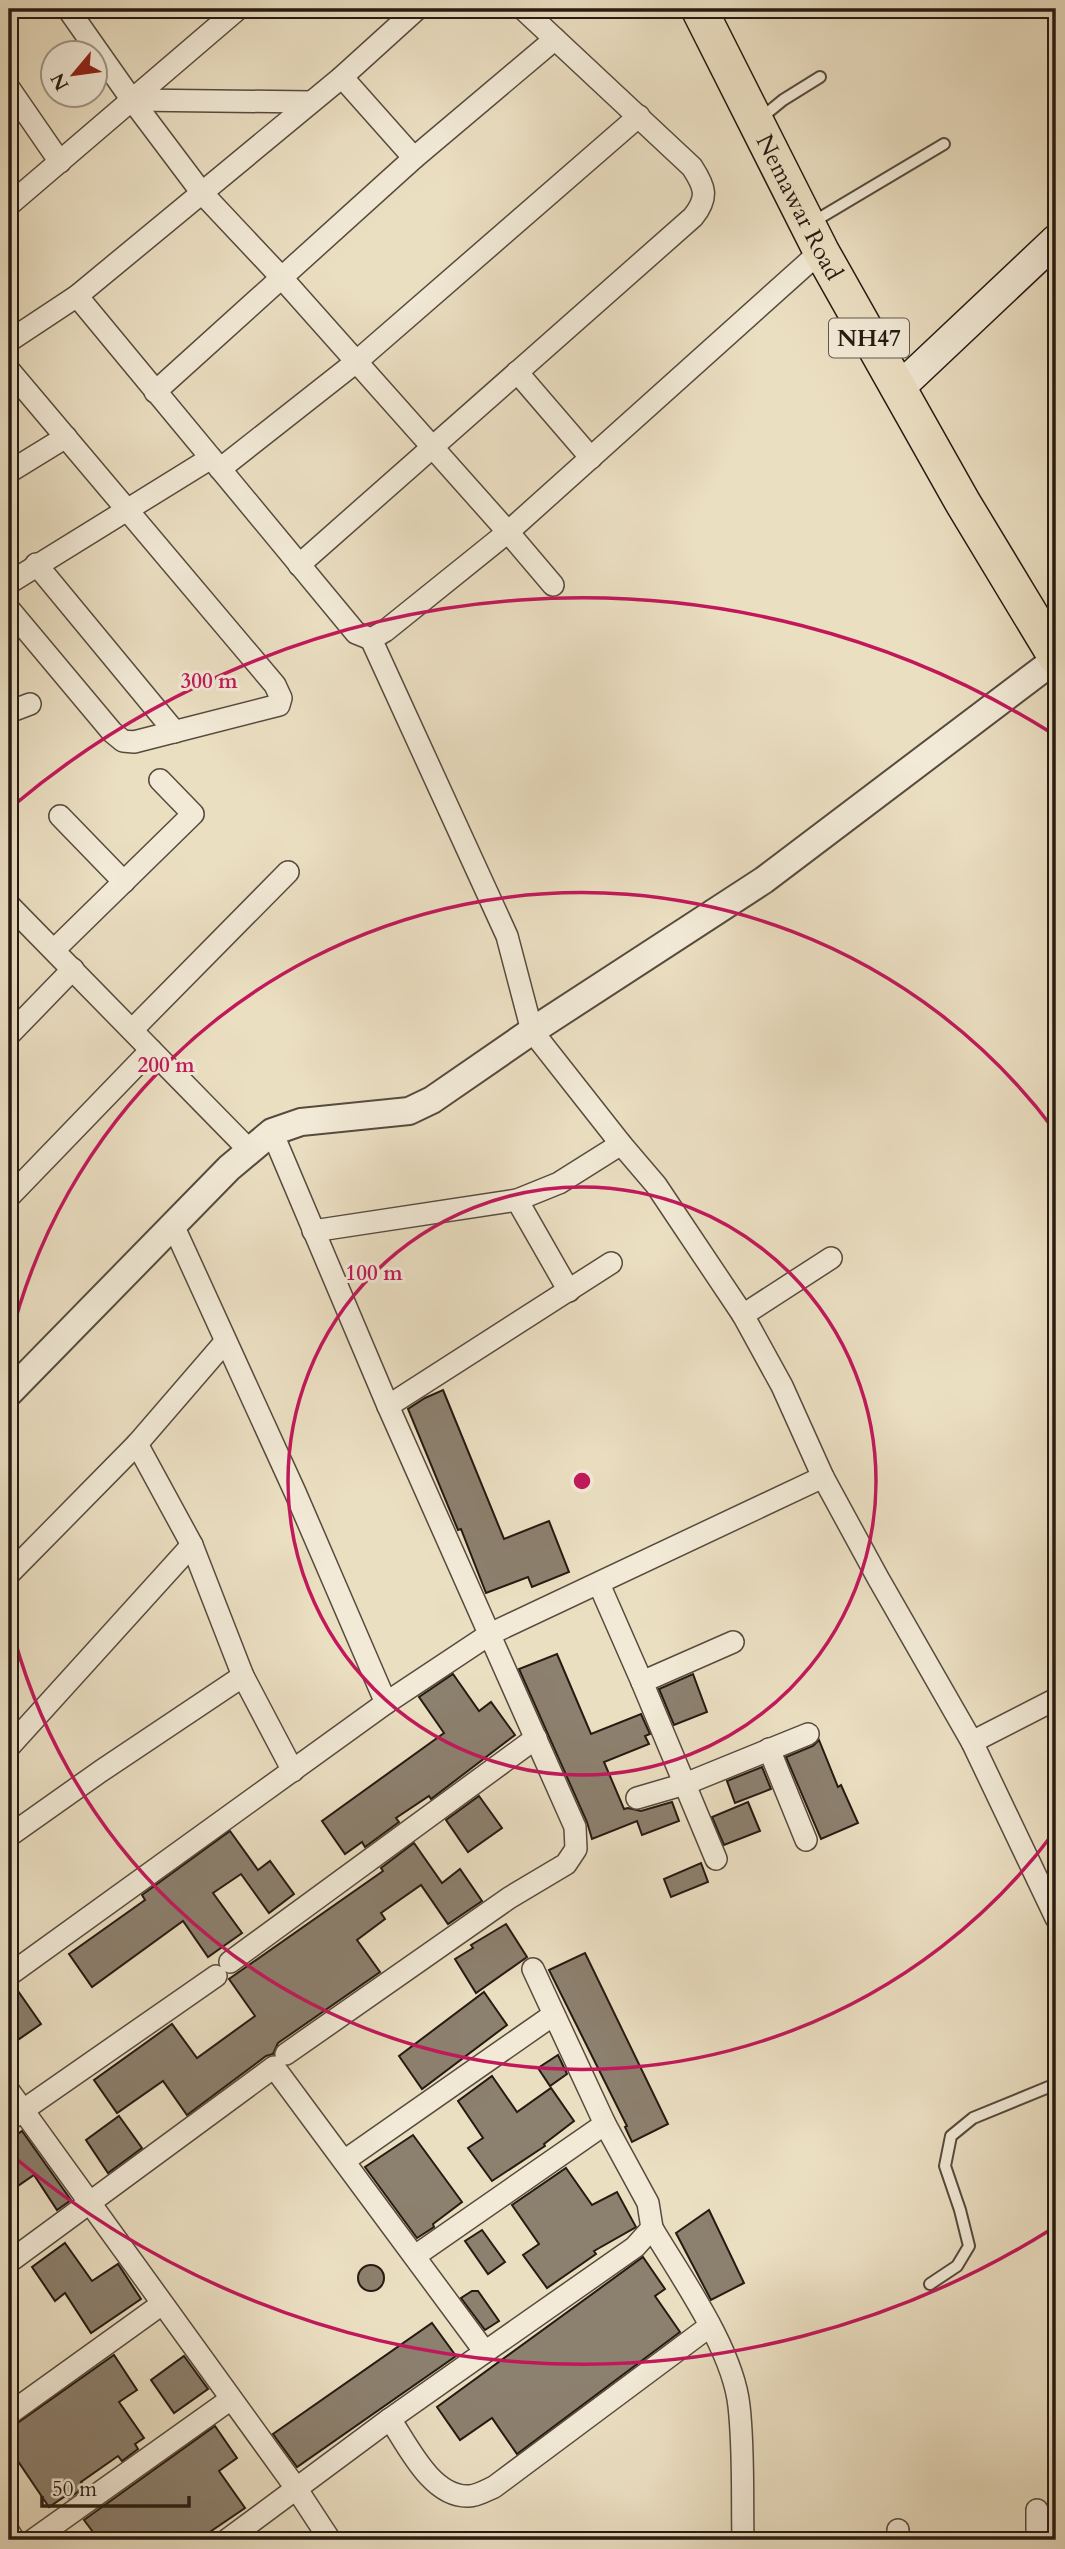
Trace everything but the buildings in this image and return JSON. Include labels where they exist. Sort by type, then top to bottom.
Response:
[{"type":"highway","name":"Nemawar Road","points":[[699,9],[814,238],[897,390],[1053,645]]},
{"type":"main road","points":[[897,390],[1056,240]]},
{"type":"street","points":[[68,9],[132,100],[202,192],[281,277],[553,585]]},
{"type":"street","points":[[9,205],[238,9]]},
{"type":"street","points":[[9,341],[77,296],[342,77],[417,9]]},
{"type":"street","points":[[299,565],[694,217],[702,206],[704,186],[692,167],[523,9]]},
{"type":"street","points":[[155,392],[414,158],[555,39]]},
{"type":"street","points":[[342,77],[414,158]]},
{"type":"street","points":[[9,88],[60,162]]},
{"type":"street","points":[[132,100],[311,102]]},
{"type":"street","points":[[9,583],[126,509],[216,464],[356,362],[639,116]]},
{"type":"street","points":[[77,296],[356,634],[371,639],[386,631],[508,533],[592,458],[814,238]]},
{"type":"street","points":[[9,370],[275,685],[281,698],[279,705],[175,732],[123,741],[112,732],[9,610]]},
{"type":"street","points":[[517,372],[592,458]]},
{"type":"street","points":[[9,472],[66,437]]},
{"type":"street","points":[[36,564],[175,732]]},
{"type":"street","points":[[371,639],[507,936],[532,1031],[656,1185],[743,1315],[782,1386],[823,1477],[972,1742],[1056,1918]]},
{"type":"street","points":[[9,1394],[229,1168],[272,1132],[301,1122],[409,1111],[432,1100],[532,1031],[764,880],[1053,645]]},
{"type":"street","points":[[9,712],[30,704]]},
{"type":"street","points":[[54,950],[193,814],[160,780]]},
{"type":"street","points":[[60,816],[124,882]]},
{"type":"street","points":[[132,1030],[288,872]]},
{"type":"street","points":[[9,905],[250,1151]]},
{"type":"street","points":[[9,1035],[73,969]]},
{"type":"street","points":[[9,1197],[151,1050]]},
{"type":"street","points":[[272,1132],[388,1406],[575,1827],[576,1849],[566,1864],[509,1899],[286,2054]]},
{"type":"street","points":[[313,1231],[517,1200],[559,1183],[621,1144]]},
{"type":"street","points":[[517,1200],[569,1291]]},
{"type":"street","points":[[173,1225],[295,1492],[386,1703]]},
{"type":"street","points":[[743,1315],[831,1258]]},
{"type":"street","points":[[388,1406],[611,1263]]},
{"type":"street","points":[[9,1574],[137,1444],[225,1342]]},
{"type":"street","points":[[137,1444],[192,1545],[243,1676],[293,1771]]},
{"type":"street","points":[[9,1975],[386,1703],[491,1634],[823,1477]]},
{"type":"street","points":[[9,1747],[192,1545]]},
{"type":"street","points":[[598,1584],[716,1859]]},
{"type":"street","points":[[642,1682],[733,1642]]},
{"type":"street","points":[[13,1825],[243,1676]]},
{"type":"street","points":[[972,1742],[1056,1699]]},
{"type":"street","points":[[637,1798],[685,1784],[808,1734]]},
{"type":"street","points":[[16,2115],[223,1969],[536,1738]]},
{"type":"street","points":[[769,1749],[806,1840]]},
{"type":"street","points":[[533,1969],[605,2124],[648,2203],[652,2228],[710,2326],[729,2366],[739,2404],[743,2540]]},
{"type":"street","points":[[344,2161],[554,2015]]},
{"type":"street","points":[[9,2262],[274,2067],[485,2352]]},
{"type":"street","points":[[9,2091],[16,2115],[89,2202],[296,2488],[330,2540]]},
{"type":"street","points":[[415,2256],[605,2124]]},
{"type":"street","points":[[227,2540],[390,2419],[635,2247],[652,2228]]},
{"type":"street","points":[[9,2414],[162,2304]]},
{"type":"street","points":[[390,2419],[433,2482],[450,2494],[471,2496],[495,2487],[710,2326]]},
{"type":"street","points":[[33,2540],[231,2399]]},
{"type":"street","points":[[1037,2510],[1037,2540]]},
{"type":"street","points":[[9,2532],[15,2540]]},
{"type":"lane","points":[[756,122],[783,100],[820,77]]},
{"type":"lane","points":[[814,238],[944,144]]},
{"type":"lane","points":[[930,2284],[957,2266],[969,2246],[945,2165],[951,2136],[973,2118],[1056,2084]]}]
